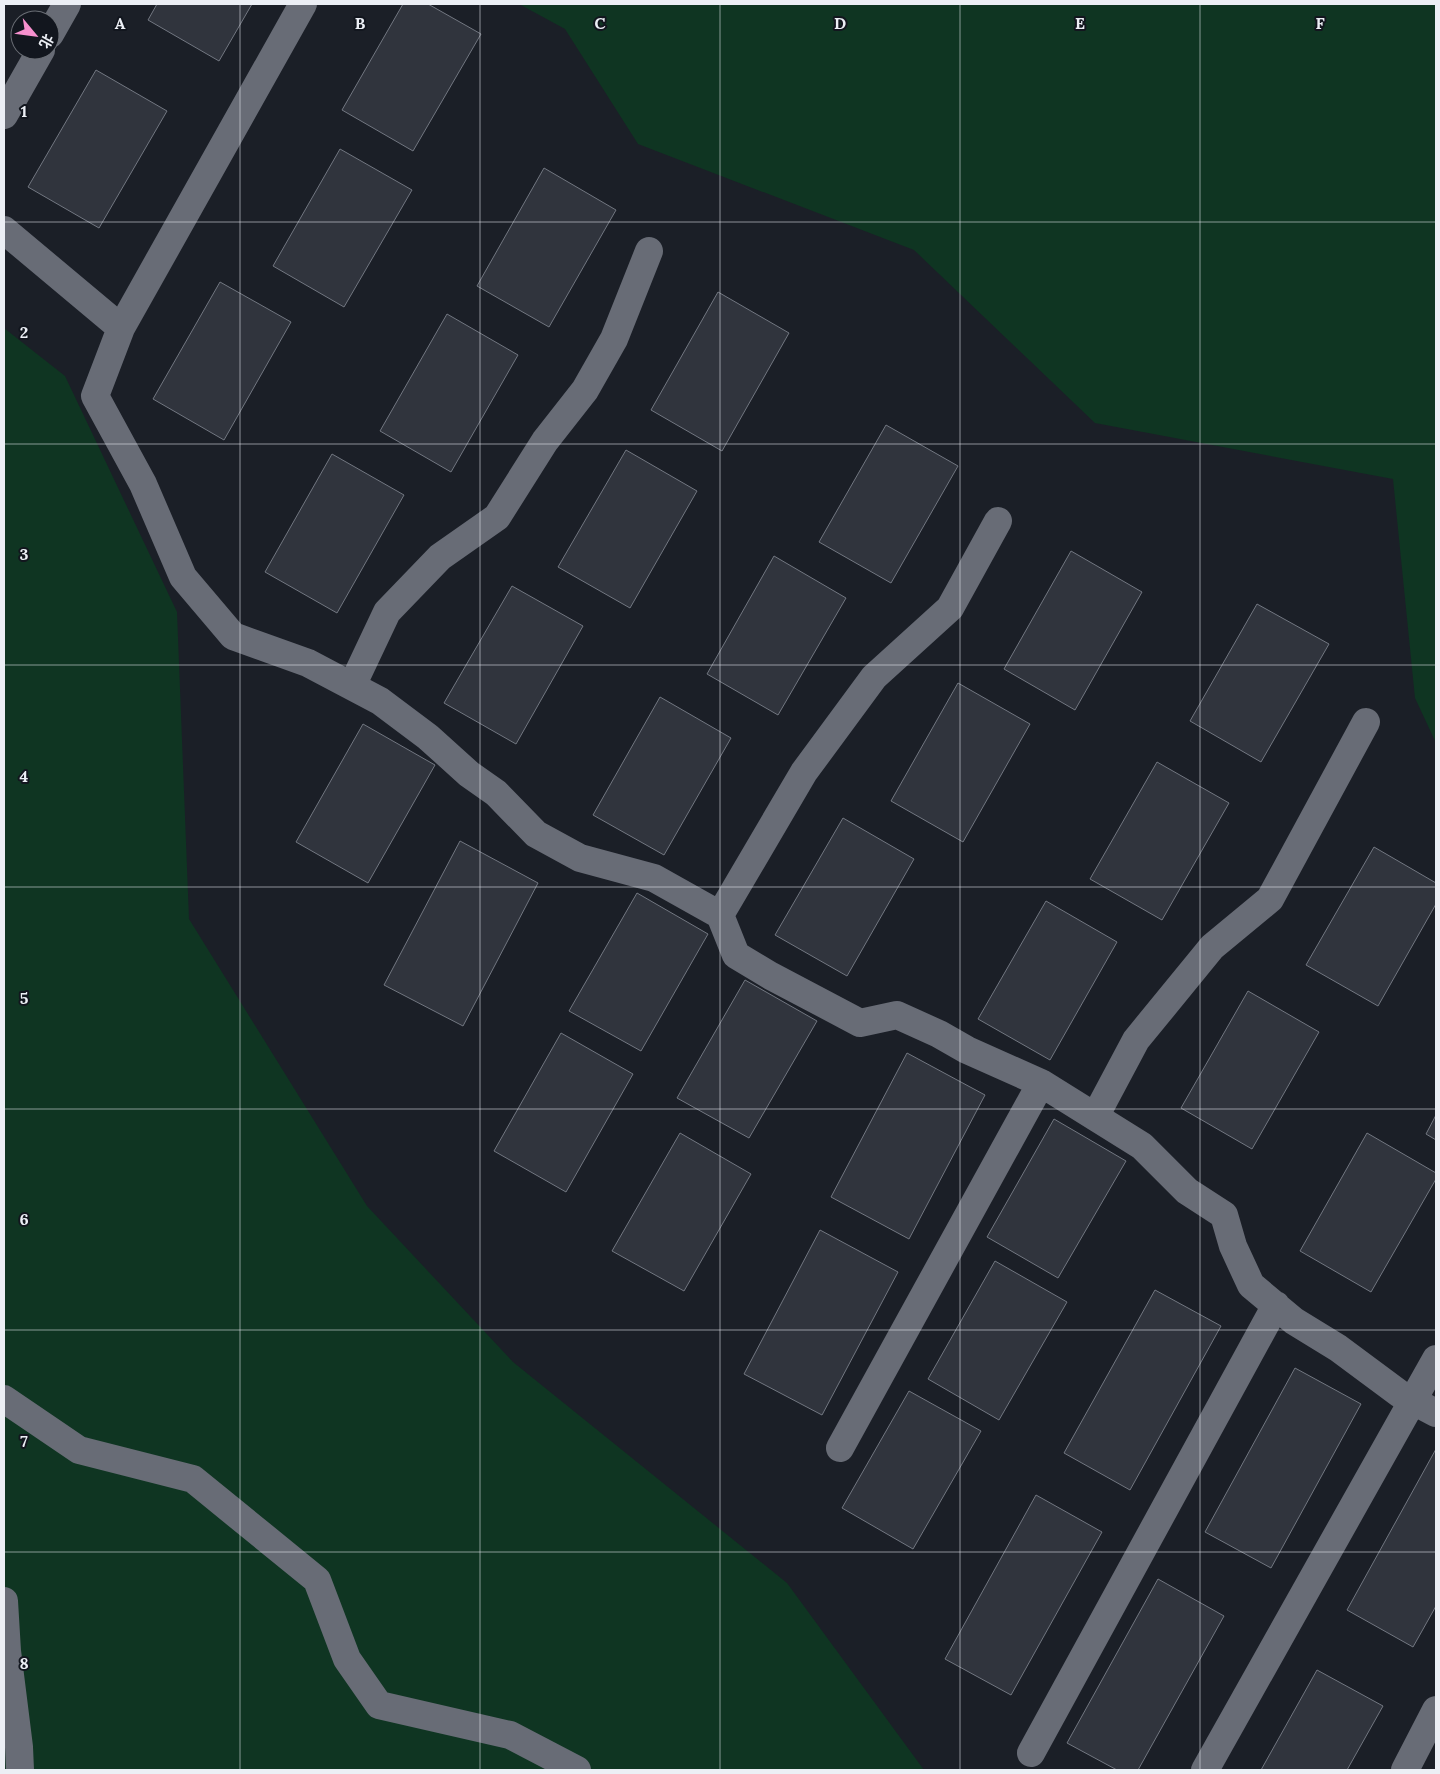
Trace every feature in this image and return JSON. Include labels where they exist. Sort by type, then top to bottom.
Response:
[{"type":"street","points":[[60,16],[67,4]]},
{"type":"street","points":[[303,4],[121,328],[95,396],[143,484],[183,577],[233,636],[308,663],[380,701],[428,737],[469,774],[496,793],[536,834],[580,858],[654,878],[720,915],[736,955],[771,976],[860,1023],[897,1015],[1041,1083],[1142,1146],[1188,1191],[1224,1215],[1232,1246],[1251,1285],[1294,1321],[1338,1348],[1400,1394],[1425,1407]]},
{"type":"street","points":[[4,115],[35,60]]},
{"type":"street","points":[[4,230],[121,328]]},
{"type":"street","points":[[352,686],[388,612],[440,556],[497,517],[545,441],[585,390],[614,339],[649,251]]},
{"type":"street","points":[[720,915],[804,772],[874,677],[950,608],[998,521]]},
{"type":"street","points":[[1095,1117],[1136,1040],[1212,947],[1270,899],[1366,722]]},
{"type":"street","points":[[840,1448],[1041,1083]]},
{"type":"street","points":[[1031,1753],[1276,1305]]},
{"type":"street","points":[[1204,1770],[1425,1407],[1436,1359]]},
{"type":"street","points":[[4,1399],[79,1450],[193,1479],[318,1580],[347,1659],[379,1705],[510,1735],[577,1770]]},
{"type":"street","points":[[4,1601],[6,1651],[19,1747],[20,1770]]},
{"type":"street","points":[[1404,1770],[1436,1710]]},
{"type":"green space","points":[[519,4],[1436,4],[1436,743],[1415,698],[1393,479],[1095,423],[914,250],[638,144],[565,29]]},
{"type":"green space","points":[[4,328],[65,376],[177,612],[189,919],[367,1206],[513,1362],[787,1583],[924,1770],[4,1770]]},
{"type":"building","points":[[157,4],[252,4],[219,61],[148,20]]},
{"type":"building","points":[[403,4],[428,4],[481,34],[413,151],[342,110]]},
{"type":"building","points":[[96,70],[167,111],[99,228],[28,187]]},
{"type":"building","points":[[340,149],[412,190],[344,307],[273,266]]},
{"type":"building","points":[[544,168],[616,210],[549,327],[477,286]]},
{"type":"building","points":[[220,282],[291,322],[224,440],[153,399]]},
{"type":"building","points":[[718,292],[789,333],[722,451],[651,410]]},
{"type":"building","points":[[447,314],[518,355],[451,472],[380,431]]},
{"type":"building","points":[[886,425],[958,466],[891,583],[819,542]]},
{"type":"building","points":[[626,450],[697,491],[630,608],[558,567]]},
{"type":"building","points":[[332,454],[404,495],[337,613],[265,572]]},
{"type":"building","points":[[1071,551],[1142,592],[1075,710],[1004,669]]},
{"type":"building","points":[[774,556],[846,598],[778,715],[707,674]]},
{"type":"building","points":[[512,586],[583,626],[516,744],[444,703]]},
{"type":"building","points":[[1257,604],[1329,644],[1261,762],[1190,721]]},
{"type":"building","points":[[958,683],[1030,724],[963,842],[891,801]]},
{"type":"building","points":[[660,697],[731,738],[664,855],[593,815]]},
{"type":"building","points":[[363,724],[435,765],[368,883],[296,842]]},
{"type":"building","points":[[1157,762],[1229,803],[1162,920],[1090,879]]},
{"type":"building","points":[[843,818],[914,859],[847,976],[775,935]]},
{"type":"building","points":[[460,841],[538,883],[463,1026],[384,985]]},
{"type":"building","points":[[1374,847],[1436,883],[1436,904],[1378,1006],[1306,965]]},
{"type":"building","points":[[637,893],[708,934],[641,1051],[569,1011]]},
{"type":"building","points":[[1046,901],[1117,942],[1050,1060],[978,1019]]},
{"type":"building","points":[[745,980],[817,1021],[749,1138],[677,1098]]},
{"type":"building","points":[[1248,991],[1319,1032],[1252,1149],[1181,1108]]},
{"type":"building","points":[[561,1033],[633,1074],[566,1192],[494,1151]]},
{"type":"building","points":[[907,1053],[985,1095],[909,1239],[831,1197]]},
{"type":"building","points":[[1436,1115],[1436,1140],[1426,1134]]},
{"type":"building","points":[[1054,1119],[1126,1161],[1058,1278],[987,1237]]},
{"type":"building","points":[[680,1133],[751,1174],[684,1291],[612,1251]]},
{"type":"building","points":[[1367,1133],[1436,1173],[1436,1179],[1371,1292],[1300,1251]]},
{"type":"building","points":[[820,1230],[898,1272],[822,1415],[744,1374]]},
{"type":"building","points":[[995,1261],[1067,1302],[999,1420],[928,1379]]},
{"type":"building","points":[[1155,1290],[1221,1326],[1130,1490],[1064,1453]]},
{"type":"building","points":[[1295,1368],[1361,1404],[1271,1568],[1205,1532]]},
{"type":"building","points":[[909,1391],[981,1431],[913,1549],[842,1508]]},
{"type":"building","points":[[1436,1449],[1436,1606],[1413,1647],[1347,1610]]},
{"type":"building","points":[[1036,1495],[1102,1532],[1011,1695],[945,1659]]},
{"type":"building","points":[[1158,1579],[1224,1616],[1138,1770],[1117,1770],[1067,1743]]},
{"type":"building","points":[[1317,1670],[1383,1706],[1347,1770],[1261,1770]]}]
